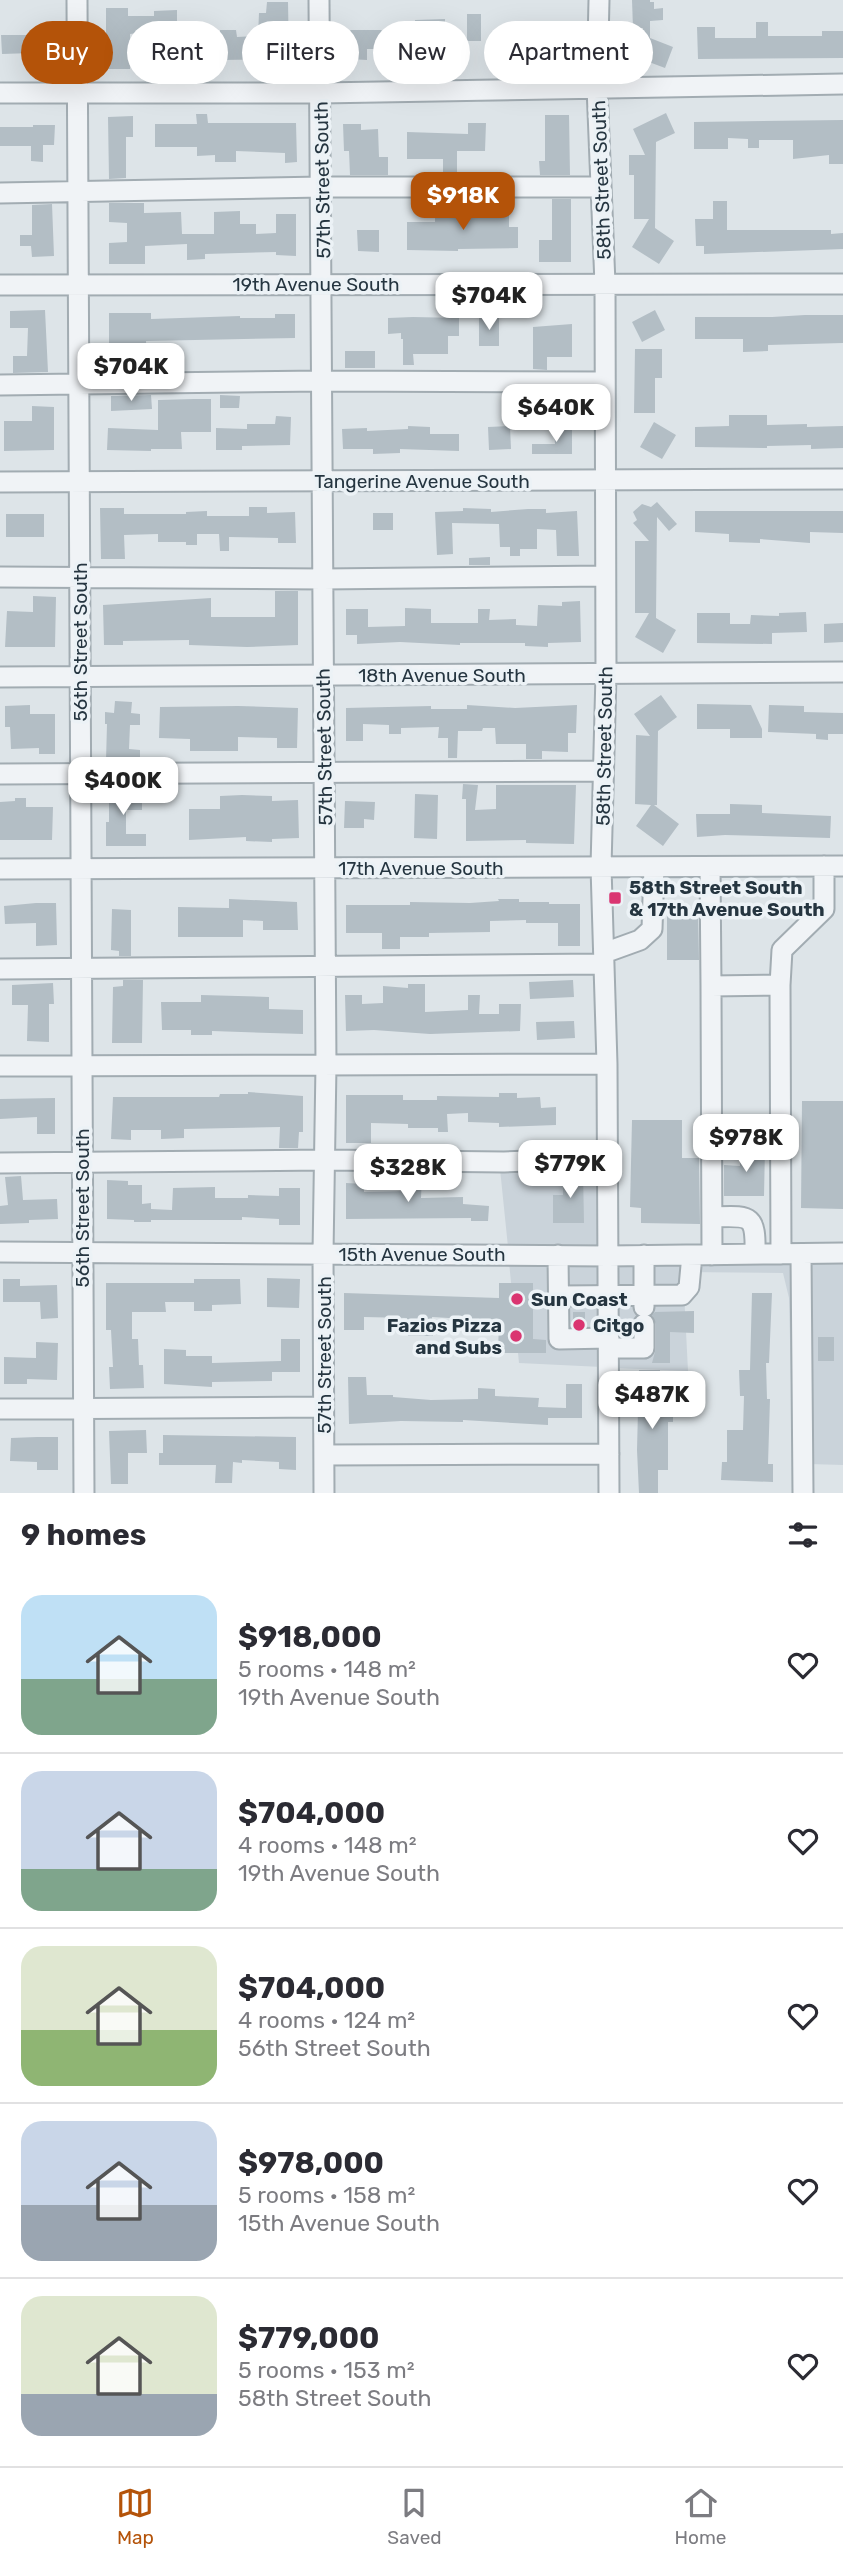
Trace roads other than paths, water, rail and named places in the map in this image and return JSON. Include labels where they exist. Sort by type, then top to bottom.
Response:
[{"type":"street","name":"56th Street South","points":[[77,0],[83,1493]]},
{"type":"street","name":"57th Street South","points":[[319,0],[323,285],[326,1065],[323,1253],[324,1493]]},
{"type":"street","name":"58th Street South","points":[[599,0],[597,87],[605,284],[606,674],[601,867],[607,1064],[609,1493]]},
{"type":"street","points":[[0,93],[321,93],[843,85]]},
{"type":"street","points":[[0,192],[322,187],[601,187]]},
{"type":"street","name":"19th Avenue South","points":[[0,285],[843,284]]},
{"type":"street","points":[[0,385],[323,381],[605,382]]},
{"type":"street","name":"Tangerine Avenue South","points":[[0,482],[843,479]]},
{"type":"street","points":[[0,577],[323,579],[605,576]]},
{"type":"street","name":"18th Avenue South","points":[[0,677],[843,672]]},
{"type":"street","points":[[0,774],[603,771]]},
{"type":"street","points":[[780,1254],[782,950],[824,909],[833,866]]},
{"type":"street","name":"17th Avenue South","points":[[0,869],[833,866]]},
{"type":"street","points":[[0,969],[604,958],[640,940],[652,929],[653,867]]},
{"type":"street","points":[[559,1296],[608,1295],[644,1310],[686,1292],[702,1255],[712,1217],[710,867]]},
{"type":"street","points":[[711,986],[780,985]]},
{"type":"street","points":[[0,1066],[607,1064]]},
{"type":"street","points":[[711,1131],[779,1131]]},
{"type":"street","points":[[0,1163],[325,1160],[504,1162],[608,1158]]},
{"type":"street","points":[[712,1217],[738,1216],[754,1224],[755,1254]]},
{"type":"street","name":"15th Avenue South","points":[[0,1252],[608,1256],[843,1253]]},
{"type":"street","points":[[801,1254],[803,1493]]},
{"type":"street","points":[[558,1255],[559,1339],[644,1348],[644,1255]]},
{"type":"street","points":[[0,1409],[323,1408]]},
{"type":"street","points":[[324,1455],[609,1454]]},
{"type":"place","name":"58th Street South & 17th Avenue South","points":[[615,898]]},
{"type":"place","name":"Sun Coast","points":[[517,1299]]},
{"type":"place","name":"Citgo","points":[[579,1325]]},
{"type":"place","name":"Fazios Pizza and Subs","points":[[516,1336]]}]
